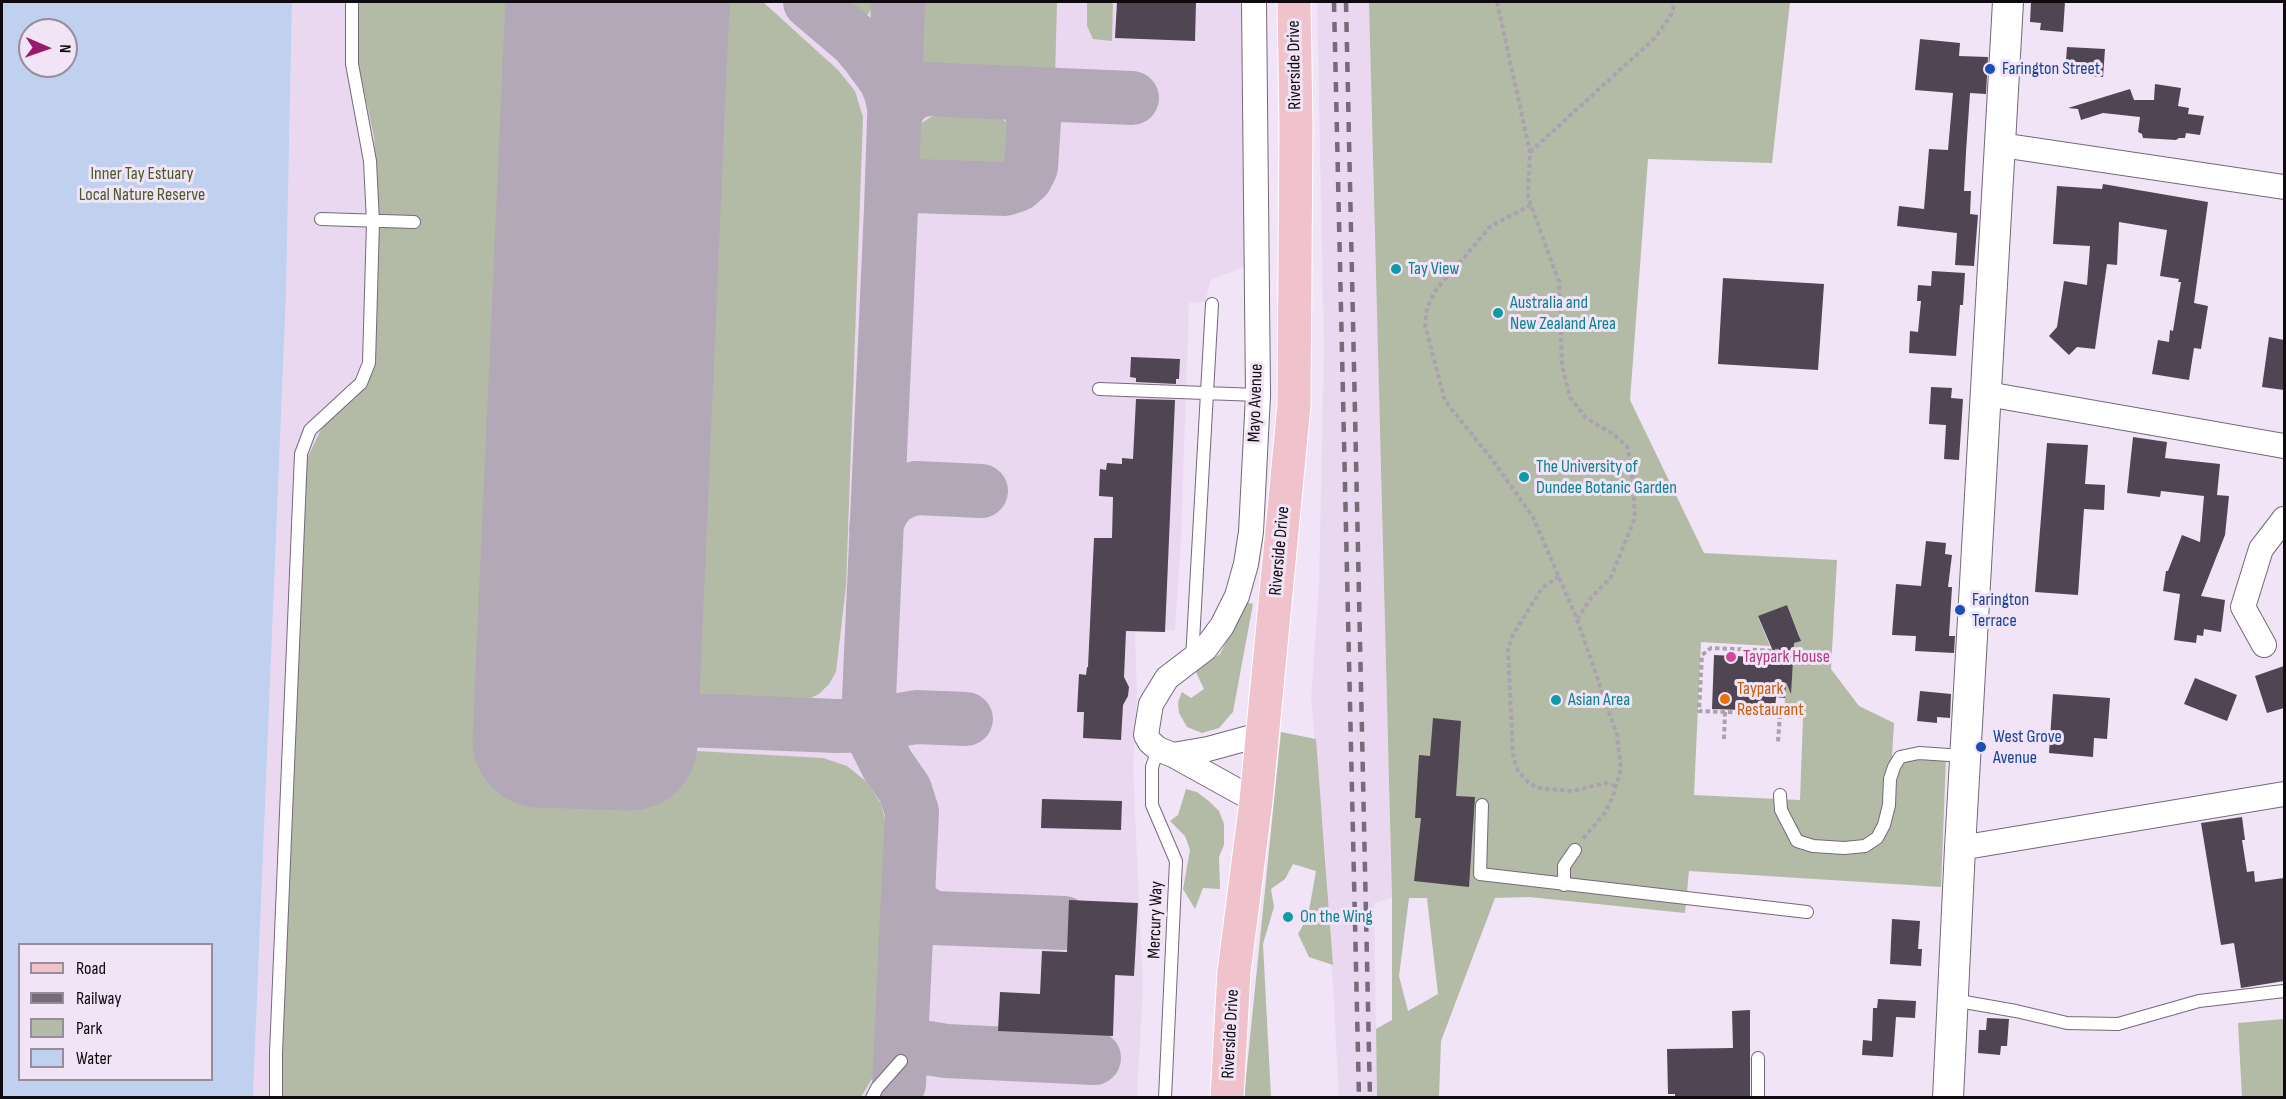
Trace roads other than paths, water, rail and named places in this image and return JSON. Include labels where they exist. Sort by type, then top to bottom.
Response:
[{"type":"main road","name":"Riverside Drive","points":[[1227,1098],[1234,972],[1256,801],[1294,405],[1296,126],[1294,2]]},
{"type":"street","name":"Mayo Avenue","points":[[1166,752],[1150,742],[1146,735],[1150,704],[1167,678],[1205,649],[1222,626],[1237,596],[1246,564],[1251,532],[1258,395],[1254,2]]},
{"type":"street","points":[[1948,1098],[2008,2]]},
{"type":"street","points":[[2001,146],[2284,187]]},
{"type":"street","points":[[1987,394],[2284,446]]},
{"type":"street","points":[[2264,645],[2243,607],[2261,549],[2284,519]]},
{"type":"street","points":[[1166,752],[1208,748],[1263,734]]},
{"type":"street","points":[[1166,752],[1256,801]]},
{"type":"street","points":[[1960,848],[2284,794]]},
{"type":"lane","points":[[276,1098],[276,1041],[301,454],[310,430],[361,383],[369,363],[373,222],[370,161],[352,64],[352,2]]},
{"type":"lane","points":[[321,219],[414,222]]},
{"type":"lane","points":[[1192,658],[1212,304]]},
{"type":"lane","points":[[1099,389],[1258,395]]},
{"type":"lane","name":"Mercury Way","points":[[1165,1098],[1176,861],[1152,805],[1152,767],[1166,752]]},
{"type":"lane","points":[[1780,795],[1781,810],[1797,841],[1813,846],[1844,848],[1865,846],[1877,838],[1884,825],[1889,805],[1890,779],[1900,757],[1919,753],[1965,757]]},
{"type":"lane","points":[[1482,805],[1480,874],[1807,912]]},
{"type":"lane","points":[[1564,885],[1564,866],[1575,850]]},
{"type":"lane","points":[[1953,1000],[2067,1023],[2118,1024],[2199,1001],[2284,991]]},
{"type":"lane","points":[[1758,1058],[1758,1098]]},
{"type":"lane","points":[[872,1098],[877,1088],[901,1061]]},
{"type":"water","name":"Inner Tay Estuary Local Nature Reserve","points":[[2,2],[292,2],[286,295],[253,1097],[2,1097]]},
{"type":"railway","points":[[1334,2],[1359,1098]]},
{"type":"railway","points":[[1346,2],[1370,1098]]},
{"type":"place","name":"Farington Street","points":[[1990,69]]},
{"type":"place","name":"Tay View","points":[[1396,269]]},
{"type":"place","name":"Australia and New Zealand Area","points":[[1498,313]]},
{"type":"place","name":"The University of Dundee Botanic Garden","points":[[1524,477]]},
{"type":"place","name":"Farington Terrace","points":[[1960,610]]},
{"type":"place","name":"Taypark House","points":[[1731,657]]},
{"type":"place","name":"Taypark Restaurant","points":[[1725,699]]},
{"type":"place","name":"Asian Area","points":[[1556,700]]},
{"type":"place","name":"West Grove Avenue","points":[[1981,747]]},
{"type":"place","name":"On the Wing","points":[[1288,917]]}]
